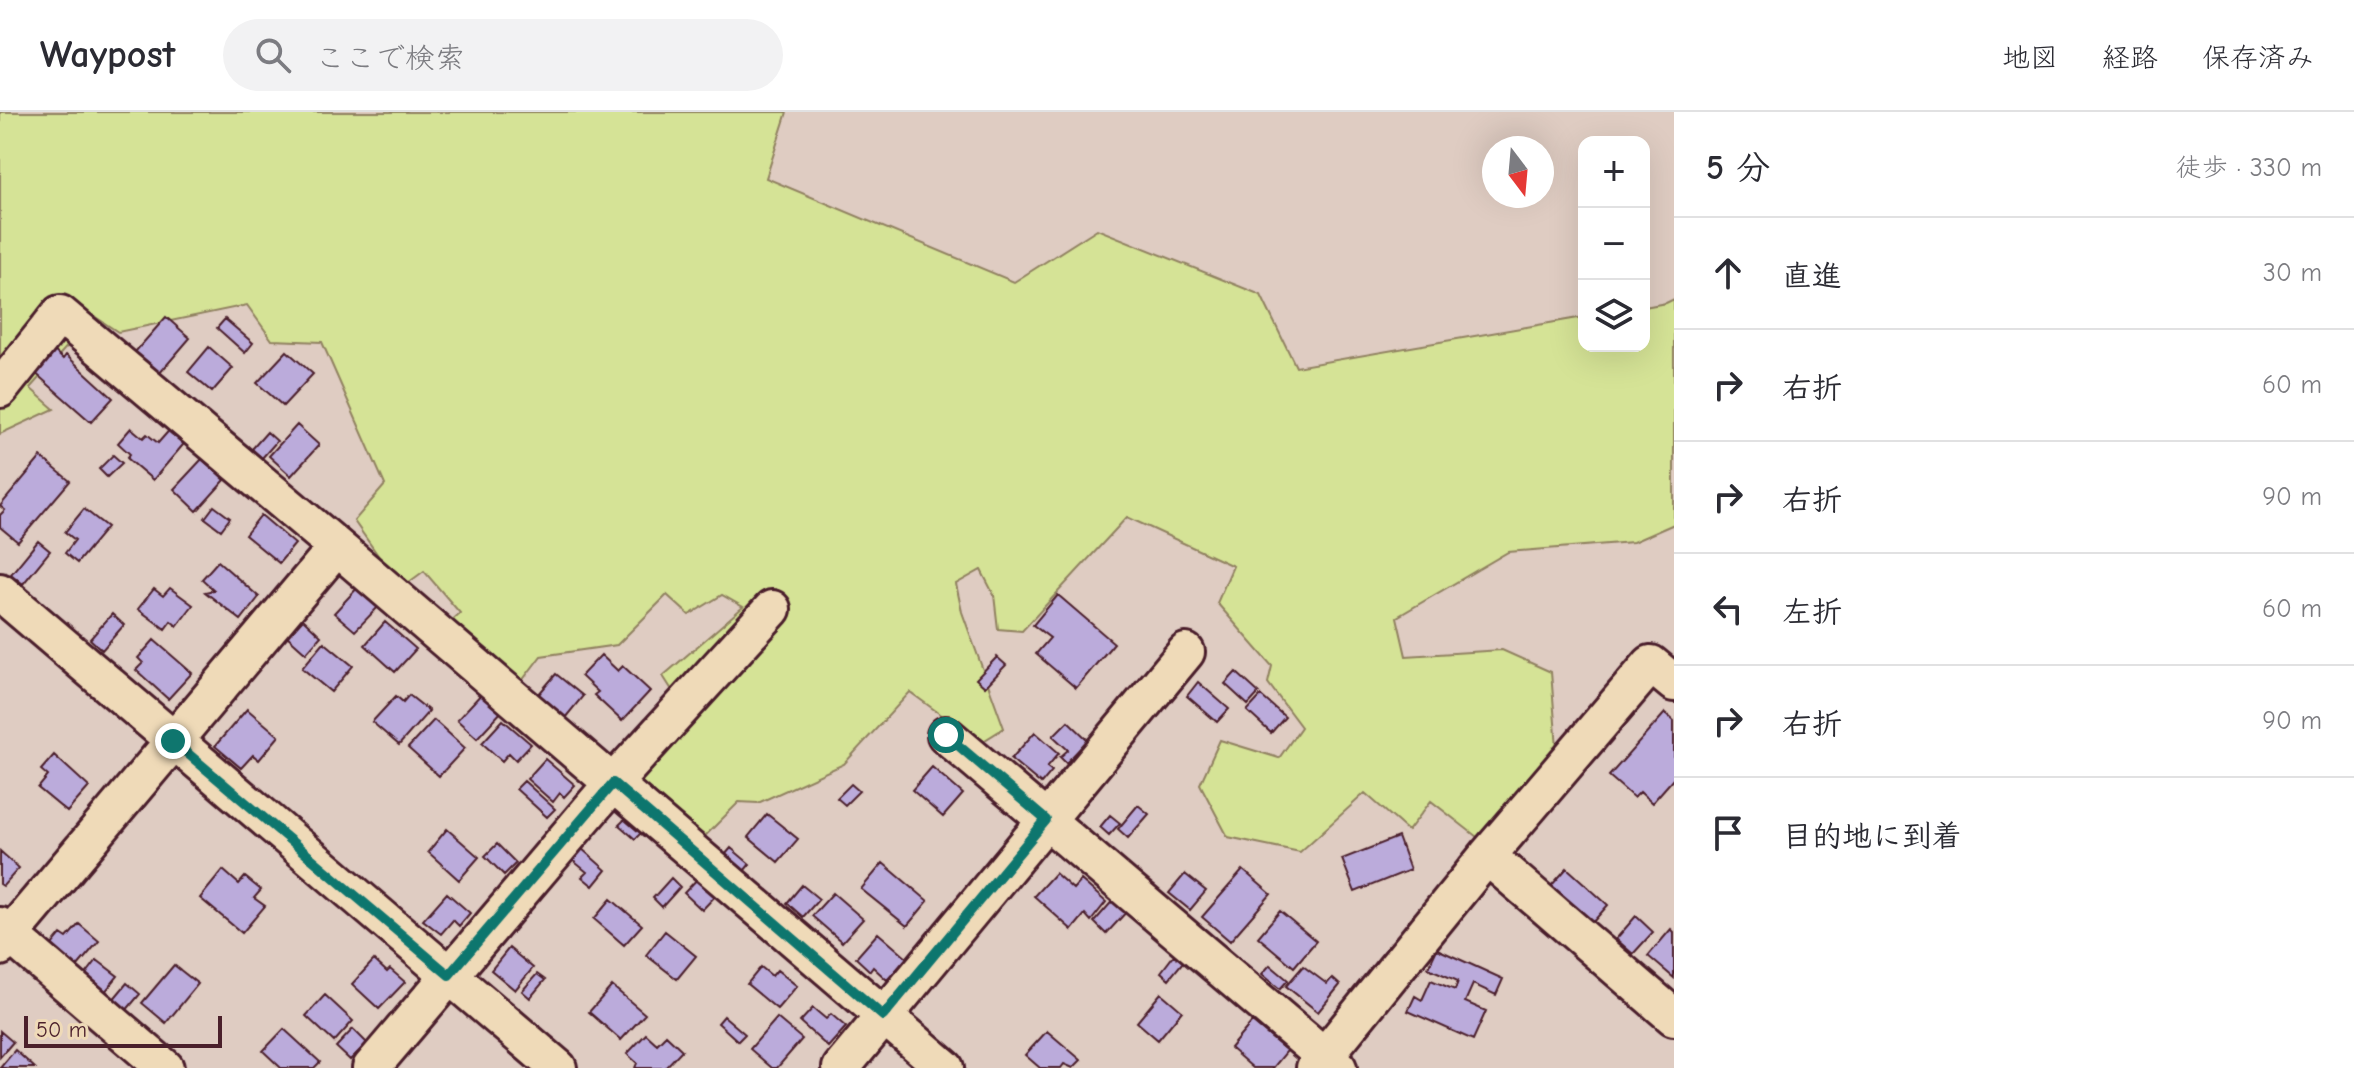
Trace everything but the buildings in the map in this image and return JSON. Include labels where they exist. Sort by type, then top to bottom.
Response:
[{"type":"street","points":[[0,389],[60,314],[945,1068]]},
{"type":"street","points":[[165,1068],[3,936],[337,547]]},
{"type":"street","points":[[0,592],[558,1068]]},
{"type":"street","points":[[371,1068],[613,783],[772,609]]},
{"type":"street","points":[[841,1068],[1186,652]]},
{"type":"street","points":[[946,735],[1326,1064],[1487,856],[1651,664],[1674,683]]},
{"type":"street","points":[[1487,856],[1674,1017]]},
{"type":"green space","points":[[0,112],[787,112],[766,178],[1014,282],[1097,229],[1261,295],[1296,367],[1578,318],[1578,352],[1650,352],[1650,306],[1674,299],[1674,524],[1633,542],[1508,552],[1397,617],[1406,656],[1502,650],[1551,672],[1557,748],[1477,837],[1431,801],[1408,831],[1365,793],[1300,852],[1228,837],[1200,784],[1220,740],[1279,758],[1301,727],[1268,683],[1272,666],[1217,603],[1233,566],[1127,517],[1022,631],[998,629],[994,595],[981,570],[956,584],[962,612],[1004,728],[980,743],[910,692],[844,764],[758,803],[739,802],[702,839],[635,779],[691,720],[663,676],[743,607],[722,595],[689,615],[667,595],[617,645],[541,656],[518,686],[446,626],[460,613],[424,571],[401,588],[354,521],[385,485],[322,342],[272,340],[247,305],[118,332],[94,316],[30,388],[54,409],[0,434]]},
{"type":"route","points":[[173,741],[449,975],[613,783],[883,1016],[1046,820],[946,735]]}]
